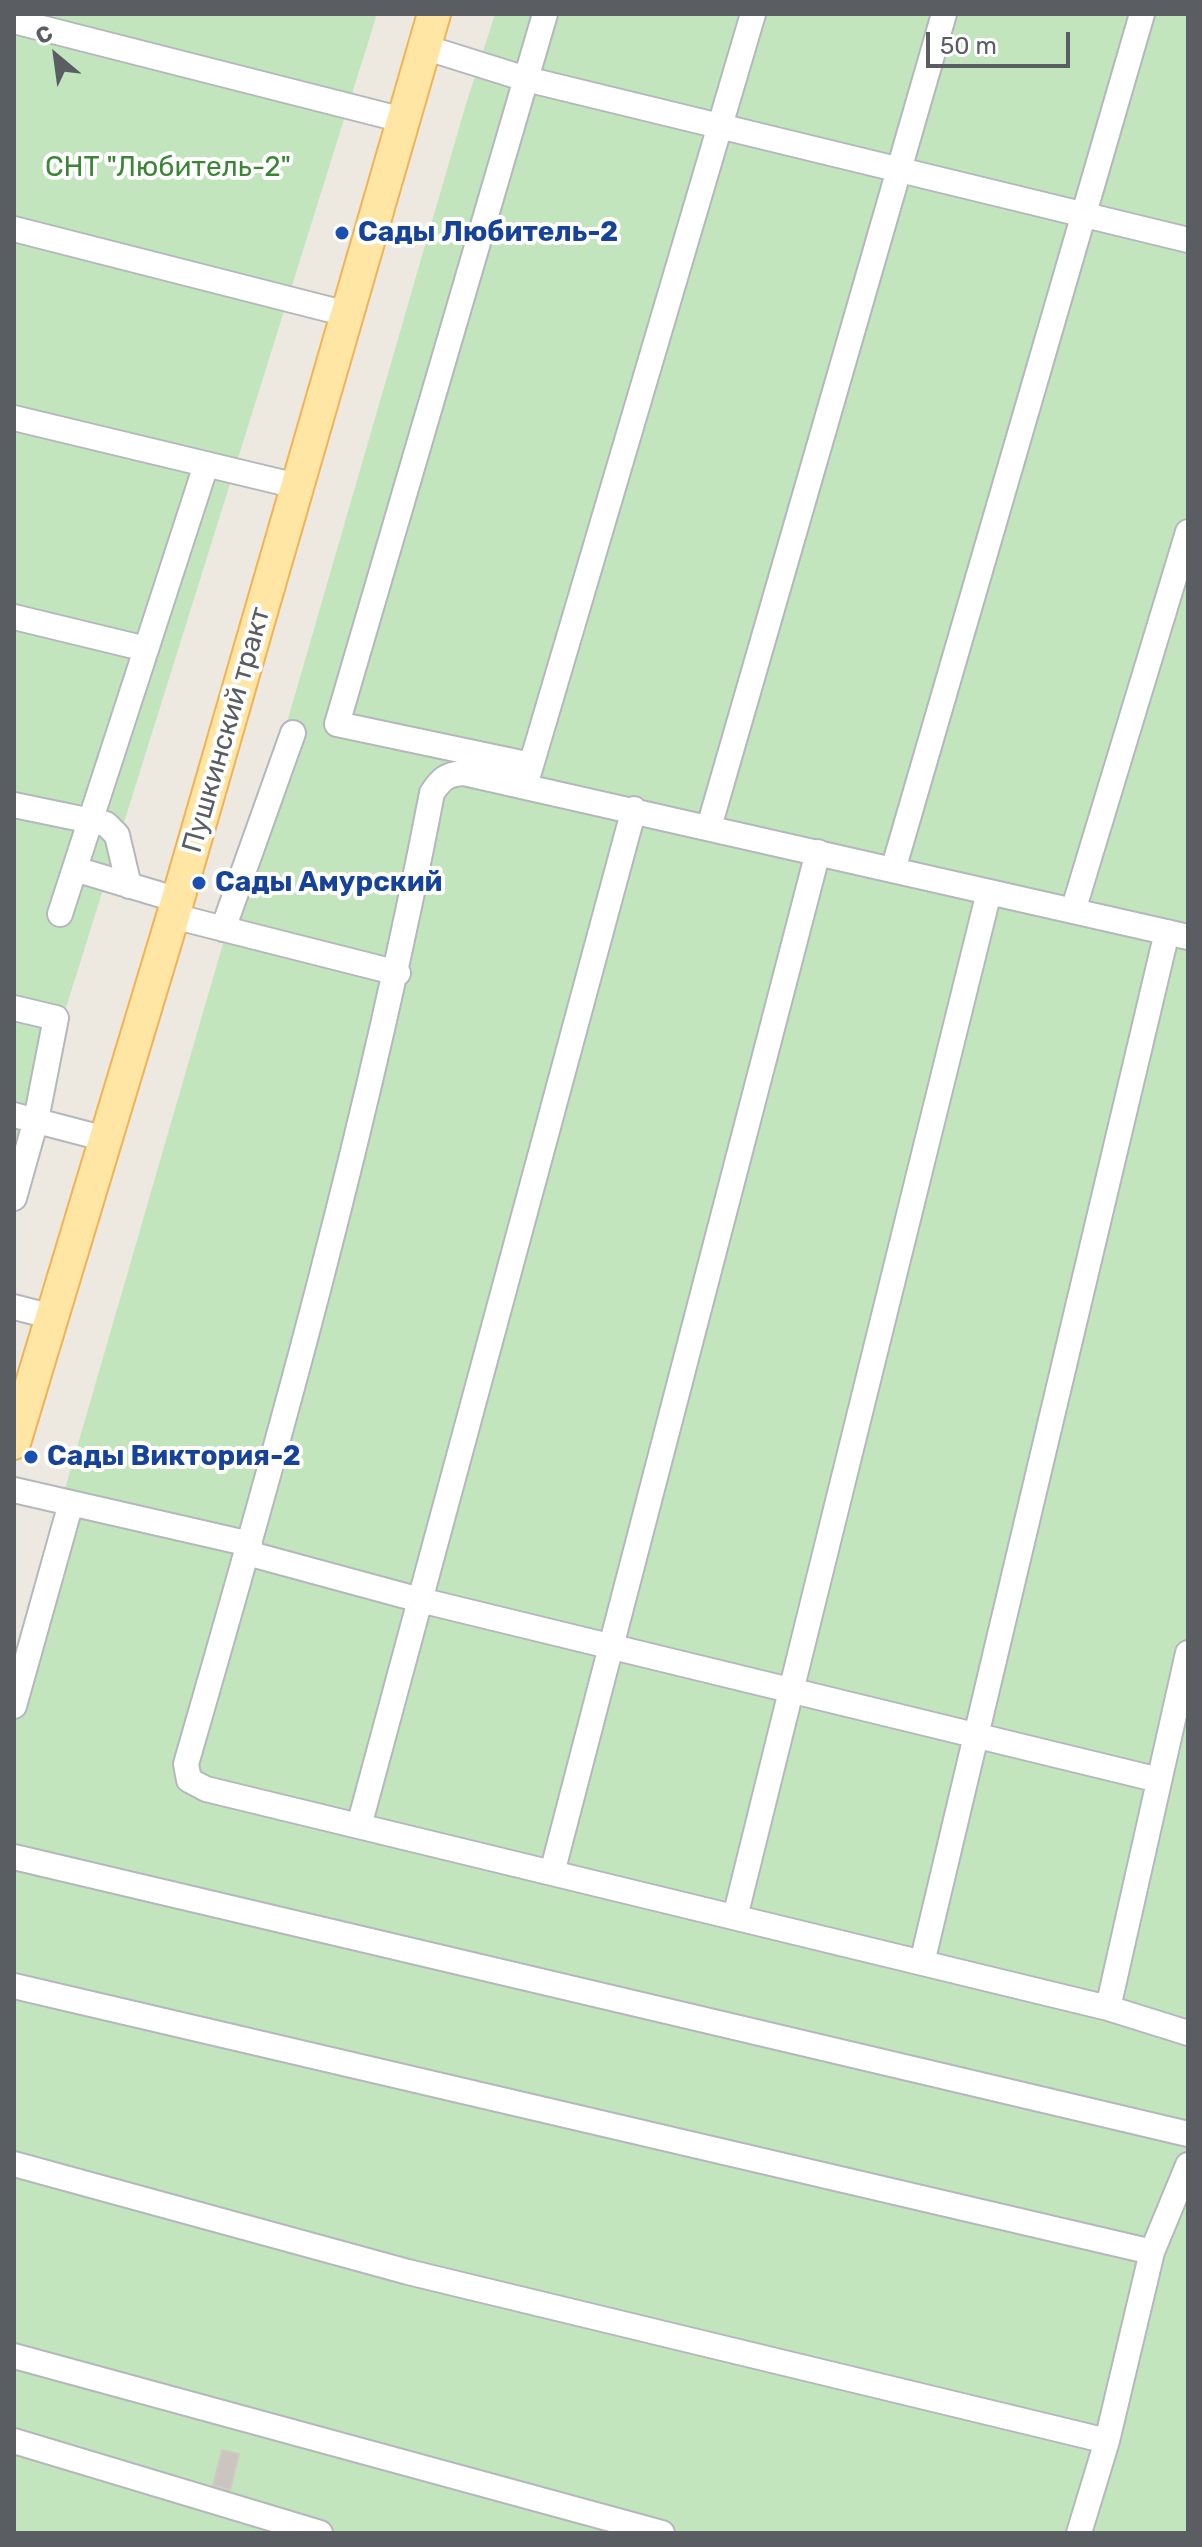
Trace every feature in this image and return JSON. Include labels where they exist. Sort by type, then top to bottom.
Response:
[{"type":"main road","name":"Пушкинский тракт","points":[[14,1443],[175,908],[434,14]]},
{"type":"lane","points":[[545,14],[337,724],[528,776],[634,809],[1178,935],[922,1963]]},
{"type":"lane","points":[[528,776],[753,14]]},
{"type":"lane","points":[[709,827],[944,14]]},
{"type":"lane","points":[[893,870],[1081,214],[1142,14]]},
{"type":"lane","points":[[14,21],[403,120]]},
{"type":"lane","points":[[424,47],[526,79],[1188,240]]},
{"type":"lane","points":[[14,229],[347,314]]},
{"type":"lane","points":[[14,418],[297,486]]},
{"type":"lane","points":[[60,914],[206,465]]},
{"type":"lane","points":[[1073,911],[1188,532]]},
{"type":"lane","points":[[14,617],[146,649]]},
{"type":"lane","points":[[223,929],[293,733]]},
{"type":"lane","points":[[528,776],[451,773],[440,781],[432,793],[398,973],[249,1549],[186,1764],[189,1780],[206,1789],[1108,2008],[1188,2033]]},
{"type":"lane","points":[[14,805],[106,824],[117,835],[129,886]]},
{"type":"lane","points":[[359,1826],[634,809]]},
{"type":"lane","points":[[552,1873],[818,852]]},
{"type":"lane","points":[[75,869],[129,886],[223,929],[398,973]]},
{"type":"lane","points":[[735,1917],[989,892]]},
{"type":"lane","points":[[14,1008],[56,1018],[25,1118],[14,1198]]},
{"type":"lane","points":[[25,1118],[106,1139]]},
{"type":"lane","points":[[14,1307],[53,1317]]},
{"type":"lane","points":[[14,1490],[249,1549],[420,1600],[1159,1780]]},
{"type":"lane","points":[[14,1706],[71,1503]]},
{"type":"lane","points":[[1108,2008],[1188,1653]]},
{"type":"lane","points":[[14,1857],[1188,2134]]},
{"type":"lane","points":[[14,1986],[1152,2252]]},
{"type":"lane","points":[[14,2164],[408,2272],[1107,2441]]},
{"type":"lane","points":[[1079,2533],[1107,2441],[1152,2252],[1188,2165]]},
{"type":"lane","points":[[14,2356],[573,2522],[662,2533]]},
{"type":"lane","points":[[14,2441],[320,2533]]},
{"type":"green space","name":"СНТ \"Любитель-2\"","points":[[14,14],[377,14],[14,1174]]},
{"type":"green space","points":[[495,14],[1188,14],[1188,2533],[14,2533],[14,1665],[466,104]]},
{"type":"building","points":[[222,2450],[239,2454],[230,2490],[213,2485]]},
{"type":"place","name":"Сады Любитель-2","points":[[342,233]]},
{"type":"place","name":"Сады Амурский","points":[[199,883]]},
{"type":"place","name":"Сады Виктория-2","points":[[31,1457]]}]
